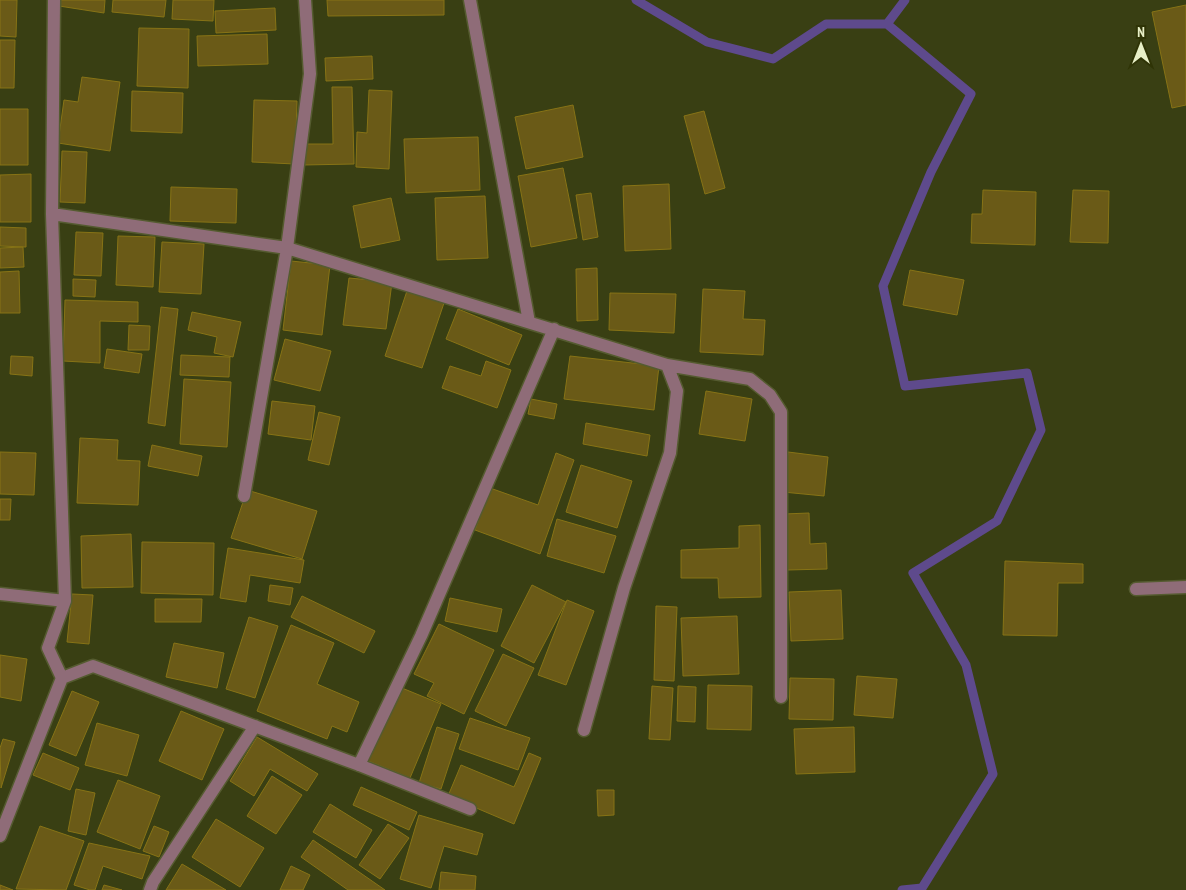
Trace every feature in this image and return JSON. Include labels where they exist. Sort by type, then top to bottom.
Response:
[{"type":"street","points":[[0,836],[62,678],[48,648],[65,601],[52,214],[54,0]]},
{"type":"street","points":[[244,496],[287,248],[310,74],[305,0]]},
{"type":"street","points":[[470,0],[529,322]]},
{"type":"street","points":[[52,214],[287,248],[667,365],[750,379],[770,395],[781,412],[781,697]]},
{"type":"street","points":[[359,765],[421,636],[554,329]]},
{"type":"street","points":[[584,730],[624,588],[670,454],[676,391],[667,365]]},
{"type":"street","points":[[1136,589],[1186,587]]},
{"type":"street","points":[[0,594],[65,601]]},
{"type":"street","points":[[62,678],[93,666],[470,808]]},
{"type":"street","points":[[150,890],[153,882],[256,726]]},
{"type":"building","points":[[0,0],[17,0],[16,37],[0,36]]},
{"type":"building","points":[[59,0],[105,0],[104,13],[59,6]]},
{"type":"building","points":[[113,0],[166,0],[164,17],[112,12]]},
{"type":"building","points":[[173,0],[214,0],[213,21],[172,19]]},
{"type":"building","points":[[327,0],[444,0],[444,15],[328,16]]},
{"type":"building","points":[[1186,5],[1186,105],[1172,108],[1152,12]]},
{"type":"building","points":[[275,8],[276,30],[216,33],[215,11]]},
{"type":"building","points":[[139,28],[189,29],[188,88],[137,86]]},
{"type":"building","points":[[267,34],[268,64],[198,66],[197,36]]},
{"type":"building","points":[[0,40],[15,40],[14,88],[0,88]]},
{"type":"building","points":[[372,56],[373,79],[326,81],[325,58]]},
{"type":"building","points":[[82,77],[120,82],[110,151],[58,143],[64,100],[78,102]]},
{"type":"building","points":[[332,87],[352,87],[354,164],[303,165],[302,144],[333,144]]},
{"type":"building","points":[[369,90],[392,91],[389,169],[356,167],[357,132],[367,133]]},
{"type":"building","points":[[132,91],[183,93],[182,133],[131,131]]},
{"type":"building","points":[[254,100],[297,101],[295,164],[252,162]]},
{"type":"building","points":[[573,105],[583,157],[526,169],[515,117]]},
{"type":"building","points":[[0,109],[28,109],[28,165],[0,165]]},
{"type":"building","points":[[704,111],[725,188],[705,194],[684,116]]},
{"type":"building","points":[[478,137],[480,190],[406,193],[404,139]]},
{"type":"building","points":[[62,151],[87,152],[85,203],[60,202]]},
{"type":"building","points":[[563,168],[577,238],[531,247],[518,176]]},
{"type":"building","points":[[31,174],[31,222],[0,222],[0,175]]},
{"type":"building","points":[[669,184],[671,249],[625,251],[623,186]]},
{"type":"building","points":[[171,187],[237,189],[236,223],[170,221]]},
{"type":"building","points":[[983,190],[1036,192],[1035,245],[971,243],[972,214],[982,214]]},
{"type":"building","points":[[1073,190],[1109,191],[1108,243],[1070,242]]},
{"type":"building","points":[[591,193],[598,237],[583,240],[576,195]]},
{"type":"building","points":[[485,196],[488,258],[437,260],[435,198]]},
{"type":"building","points":[[391,198],[400,240],[361,248],[353,206]]},
{"type":"building","points":[[0,227],[26,228],[26,247],[0,246]]},
{"type":"building","points":[[76,232],[103,233],[101,276],[74,275]]},
{"type":"building","points":[[118,236],[155,237],[153,287],[116,285]]},
{"type":"building","points":[[162,242],[204,244],[201,294],[159,292]]},
{"type":"building","points":[[23,247],[24,267],[0,268],[0,248]]},
{"type":"building","points":[[291,261],[330,265],[322,335],[283,330]]},
{"type":"building","points":[[597,268],[598,320],[577,321],[576,269]]},
{"type":"building","points":[[910,270],[964,280],[957,315],[903,305]]},
{"type":"building","points":[[19,271],[20,313],[0,313],[0,272]]},
{"type":"building","points":[[349,278],[392,282],[386,329],[343,325]]},
{"type":"building","points":[[73,279],[96,280],[95,297],[73,296]]},
{"type":"building","points":[[408,288],[445,300],[422,368],[385,356]]},
{"type":"building","points":[[703,289],[745,291],[743,319],[765,320],[763,355],[700,352]]},
{"type":"building","points":[[610,293],[676,294],[674,333],[609,330]]},
{"type":"building","points":[[65,300],[138,302],[138,322],[100,321],[100,363],[63,361]]},
{"type":"building","points":[[161,307],[178,309],[165,426],[148,423]]},
{"type":"building","points":[[458,309],[522,335],[509,365],[446,339]]},
{"type":"building","points":[[192,312],[241,322],[233,357],[214,353],[217,337],[188,330]]},
{"type":"building","points":[[129,325],[150,326],[149,350],[128,350]]},
{"type":"building","points":[[285,339],[331,351],[320,391],[274,380]]},
{"type":"building","points":[[107,349],[142,354],[139,373],[104,368]]},
{"type":"building","points":[[181,355],[230,357],[229,377],[180,375]]},
{"type":"building","points":[[11,356],[33,357],[32,376],[10,374]]},
{"type":"building","points":[[570,356],[659,366],[654,410],[564,399]]},
{"type":"building","points":[[486,361],[511,370],[497,408],[442,388],[450,366],[481,376]]},
{"type":"building","points":[[184,379],[231,382],[227,447],[180,444]]},
{"type":"building","points":[[706,391],[752,399],[745,441],[699,434]]},
{"type":"building","points":[[531,399],[557,404],[554,419],[528,414]]},
{"type":"building","points":[[272,401],[315,406],[311,440],[268,434]]},
{"type":"building","points":[[319,412],[340,417],[329,465],[308,460]]},
{"type":"building","points":[[586,423],[650,435],[647,456],[583,444]]},
{"type":"building","points":[[80,438],[118,440],[117,460],[140,461],[138,505],[77,503]]},
{"type":"building","points":[[152,445],[202,456],[198,476],[148,466]]},
{"type":"building","points":[[0,452],[36,453],[34,495],[0,494]]},
{"type":"building","points":[[788,452],[828,457],[824,496],[783,492]]},
{"type":"building","points":[[556,453],[574,460],[540,554],[475,530],[490,488],[538,505]]},
{"type":"building","points":[[581,465],[632,481],[617,528],[566,512]]},
{"type":"building","points":[[247,490],[317,511],[302,559],[231,538]]},
{"type":"building","points":[[0,499],[11,499],[10,520],[0,520]]},
{"type":"building","points":[[809,513],[810,544],[826,543],[827,569],[787,570],[784,514]]},
{"type":"building","points":[[557,519],[616,536],[604,573],[547,556]]},
{"type":"building","points":[[760,525],[761,597],[719,598],[718,578],[681,578],[681,550],[739,548],[739,526]]},
{"type":"building","points":[[131,534],[133,587],[82,588],[81,536]]},
{"type":"building","points":[[142,542],[214,543],[213,595],[141,593]]},
{"type":"building","points":[[228,548],[304,560],[300,583],[250,575],[246,602],[220,598]]},
{"type":"building","points":[[1005,561],[1083,564],[1083,583],[1058,583],[1057,636],[1003,635]]},
{"type":"building","points":[[270,585],[293,588],[290,605],[268,601]]},
{"type":"building","points":[[532,585],[566,602],[534,663],[501,646]]},
{"type":"building","points":[[841,590],[843,639],[791,641],[789,592]]},
{"type":"building","points":[[72,594],[93,595],[89,644],[67,642]]},
{"type":"building","points":[[302,596],[375,631],[364,653],[291,617]]},
{"type":"building","points":[[450,598],[502,609],[497,632],[445,621]]},
{"type":"building","points":[[155,599],[202,599],[201,622],[155,622]]},
{"type":"building","points":[[567,600],[594,611],[566,685],[538,675]]},
{"type":"building","points":[[656,606],[677,607],[674,681],[654,680]]},
{"type":"building","points":[[737,616],[739,674],[683,676],[681,618]]},
{"type":"building","points":[[249,617],[278,626],[255,698],[226,689]]},
{"type":"building","points":[[439,624],[494,650],[464,714],[427,696],[434,683],[414,674]]},
{"type":"building","points":[[291,625],[334,643],[317,684],[359,702],[347,732],[332,726],[327,739],[257,711]]},
{"type":"building","points":[[174,643],[224,653],[217,688],[166,677]]},
{"type":"building","points":[[503,654],[534,668],[506,726],[475,711]]},
{"type":"building","points":[[0,655],[27,659],[21,701],[0,697]]},
{"type":"building","points":[[857,676],[897,679],[893,718],[854,715]]},
{"type":"building","points":[[790,678],[834,679],[833,720],[789,719]]},
{"type":"building","points":[[708,685],[752,686],[751,730],[707,729]]},
{"type":"building","points":[[397,686],[441,704],[410,778],[366,760]]},
{"type":"building","points":[[652,686],[673,688],[670,740],[649,739]]},
{"type":"building","points":[[678,686],[696,687],[695,722],[677,721]]},
{"type":"building","points":[[72,691],[99,702],[76,756],[49,745]]},
{"type":"building","points":[[181,711],[224,729],[202,780],[159,761]]},
{"type":"building","points":[[470,718],[530,738],[518,770],[459,749]]},
{"type":"building","points":[[97,723],[139,735],[127,776],[85,765]]},
{"type":"building","points":[[437,727],[459,734],[441,789],[419,783]]},
{"type":"building","points":[[854,727],[855,772],[796,774],[794,729]]},
{"type":"building","points":[[257,737],[318,774],[307,791],[270,769],[254,796],[230,781]]},
{"type":"building","points":[[3,739],[15,742],[1,788],[0,748]]},
{"type":"building","points":[[43,753],[79,768],[70,790],[33,775]]},
{"type":"building","points":[[529,753],[541,758],[514,824],[448,796],[461,765],[514,787]]},
{"type":"building","points":[[272,776],[302,795],[276,834],[247,816]]},
{"type":"building","points":[[118,780],[160,796],[140,849],[97,832]]},
{"type":"building","points":[[361,787],[417,812],[409,830],[353,805]]},
{"type":"building","points":[[76,789],[95,793],[86,835],[68,831]]},
{"type":"building","points":[[597,790],[614,790],[614,815],[598,816]]},
{"type":"building","points":[[330,804],[372,830],[356,858],[313,832]]},
{"type":"building","points":[[419,815],[483,834],[477,855],[444,846],[431,888],[400,879]]},
{"type":"building","points":[[216,819],[264,848],[240,887],[192,857]]},
{"type":"building","points":[[388,824],[409,838],[380,879],[359,865]]},
{"type":"building","points":[[40,826],[84,841],[66,890],[16,889]]},
{"type":"building","points":[[154,826],[169,832],[159,857],[143,851]]},
{"type":"building","points":[[313,840],[385,890],[348,890],[301,857]]},
{"type":"building","points":[[89,843],[150,856],[142,879],[103,866],[95,890],[74,885]]},
{"type":"building","points":[[182,864],[226,890],[166,890]]},
{"type":"building","points":[[291,866],[310,875],[303,890],[280,890]]},
{"type":"building","points":[[441,872],[476,876],[475,890],[439,890]]},
{"type":"building","points":[[0,885],[13,890],[0,890]]},
{"type":"building","points":[[104,885],[122,890],[102,890]]},
{"type":"waterway","points":[[636,0],[707,42],[773,59],[826,24],[887,24],[971,94],[931,172],[883,286],[905,386],[1027,373],[1041,430],[997,521],[913,573],[966,665],[993,774],[922,888],[902,890]]},
{"type":"waterway","points":[[887,24],[905,0]]}]
